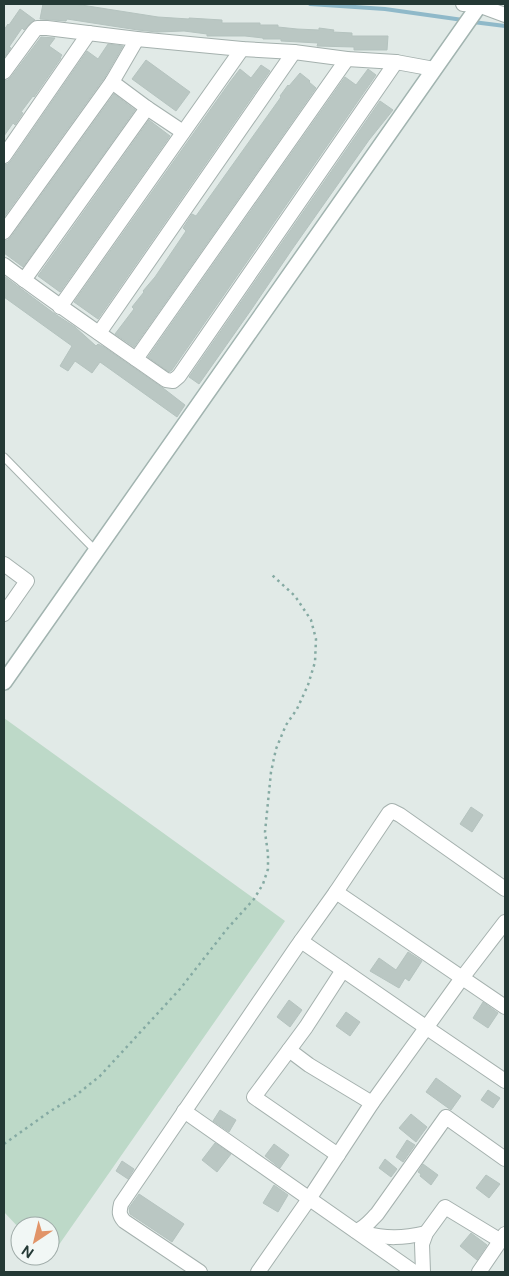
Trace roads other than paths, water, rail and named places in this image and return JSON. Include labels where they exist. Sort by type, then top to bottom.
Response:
[{"type":"street","points":[[4,682],[452,43],[474,6],[505,15]]},
{"type":"street","points":[[4,72],[37,28],[242,49],[294,52],[347,59],[396,62],[434,68]]},
{"type":"street","points":[[4,156],[88,32]]},
{"type":"street","points":[[4,232],[112,82],[137,39]]},
{"type":"street","points":[[60,307],[242,49]]},
{"type":"street","points":[[100,333],[294,52]]},
{"type":"street","points":[[136,359],[347,59]]},
{"type":"street","points":[[4,265],[60,307],[166,380],[173,381],[179,376],[396,62]]},
{"type":"street","points":[[112,82],[183,132]]},
{"type":"street","points":[[24,280],[147,108]]},
{"type":"street","points":[[4,564],[27,581],[4,614]]},
{"type":"street","points":[[200,1272],[124,1221],[119,1211],[121,1204],[389,814],[392,811],[396,812],[505,889]]},
{"type":"street","points":[[336,892],[505,1007]]},
{"type":"street","points":[[258,1272],[372,1103],[462,978],[504,928]]},
{"type":"street","points":[[301,941],[505,1081]]},
{"type":"street","points":[[338,1155],[254,1096],[306,1027],[343,970]]},
{"type":"street","points":[[289,1050],[309,1065],[372,1103]]},
{"type":"street","points":[[184,1112],[414,1272]]},
{"type":"street","points":[[356,1231],[369,1224],[377,1214],[446,1117],[505,1159]]},
{"type":"street","points":[[423,1272],[422,1244],[426,1233],[445,1207],[503,1237],[479,1272]]},
{"type":"street","points":[[356,1231],[379,1237],[405,1238],[426,1233]]},
{"type":"lane","points":[[4,457],[96,552]]},
{"type":"waterway","points":[[310,4],[385,9],[463,20]]},
{"type":"waterway","points":[[473,22],[505,26]]}]
